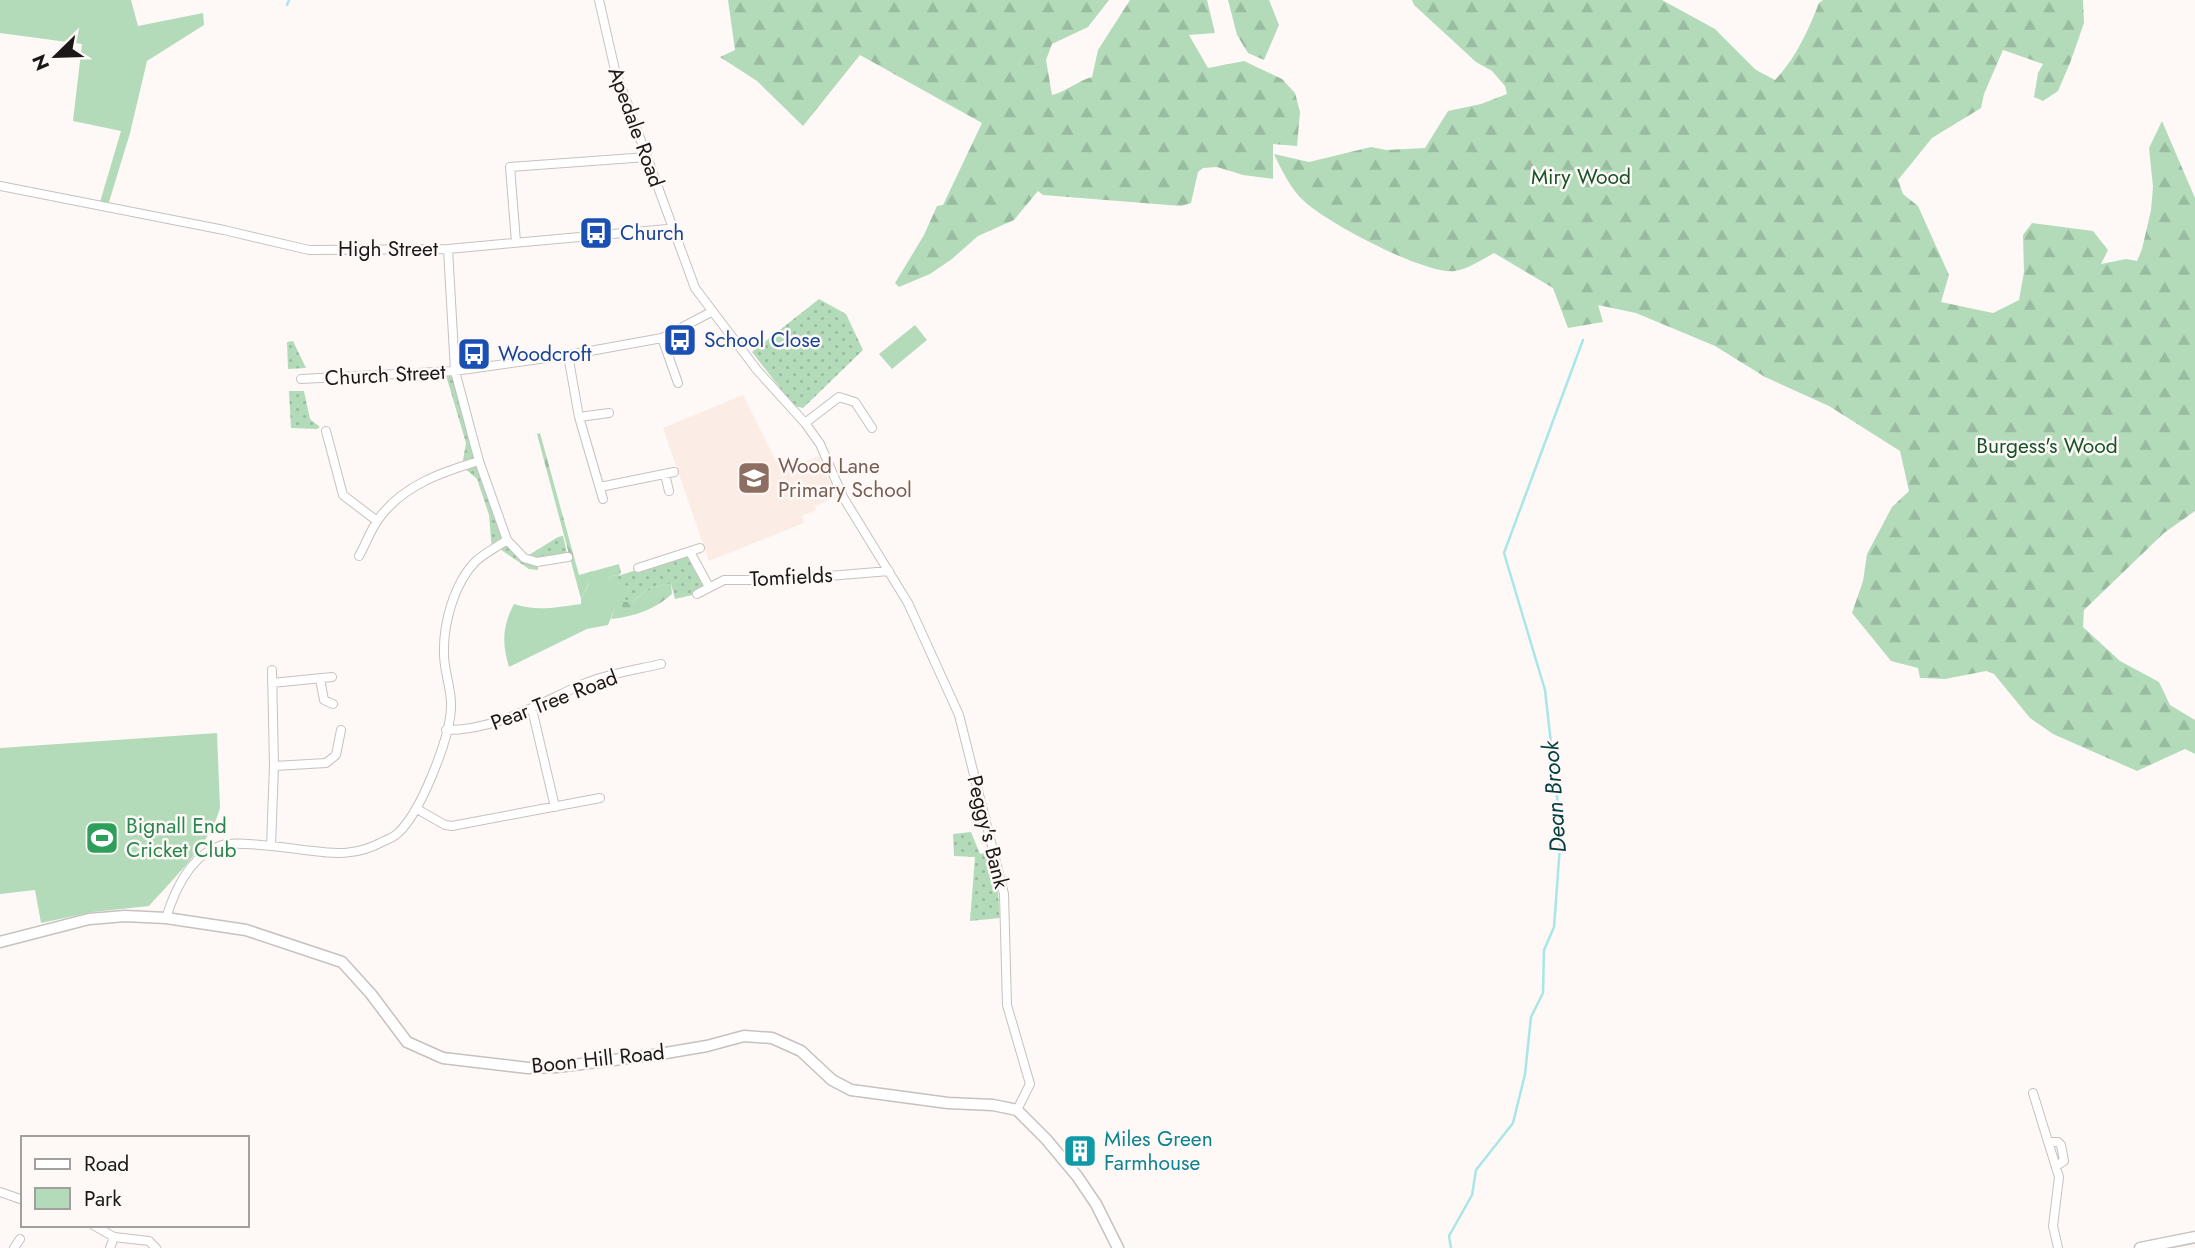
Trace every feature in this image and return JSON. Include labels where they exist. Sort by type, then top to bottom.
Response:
[{"type":"street","name":"Apedale Road","points":[[599,0],[615,70],[695,288],[757,370],[805,423],[820,444],[843,497],[908,603]]},
{"type":"street","points":[[516,242],[510,167],[647,157]]},
{"type":"street","name":"High Street","points":[[0,186],[309,250],[448,249],[667,229],[675,234]]},
{"type":"street","points":[[448,249],[455,371],[479,461],[507,540],[524,558],[537,562],[568,557]]},
{"type":"street","name":"Church Street","points":[[301,379],[455,371],[568,355],[662,338],[711,312]]},
{"type":"street","points":[[662,338],[677,383]]},
{"type":"street","points":[[568,355],[579,417],[603,499]]},
{"type":"street","points":[[805,423],[839,397],[855,402],[872,428]]},
{"type":"street","points":[[579,417],[608,413]]},
{"type":"street","points":[[326,431],[343,495],[377,521]]},
{"type":"street","points":[[359,556],[377,521],[406,491],[442,472],[479,461]]},
{"type":"street","points":[[600,487],[674,472]]},
{"type":"street","points":[[664,474],[670,491]]},
{"type":"street","points":[[166,918],[187,871],[202,856],[223,845],[271,846],[340,854],[364,851],[397,834],[417,809],[432,775],[452,706],[444,654],[452,602],[460,583],[476,561],[507,540]]},
{"type":"street","points":[[365,546],[375,553]]},
{"type":"street","points":[[638,568],[700,548]]},
{"type":"street","points":[[690,552],[709,587]]},
{"type":"street","name":"Tomfields","points":[[697,594],[724,580],[781,580],[889,571]]},
{"type":"street","name":"Peggy's Bank","points":[[908,603],[958,715],[1004,894],[1007,1005],[1030,1084],[1017,1110]]},
{"type":"street","name":"Pear Tree Road","points":[[446,730],[471,730],[531,709],[585,683],[661,664]]},
{"type":"street","points":[[271,846],[274,766],[272,670]]},
{"type":"street","points":[[272,683],[332,677]]},
{"type":"street","points":[[320,678],[324,700],[333,704]]},
{"type":"street","points":[[531,709],[555,807]]},
{"type":"street","points":[[274,766],[326,763],[336,755],[343,732]]},
{"type":"street","points":[[417,809],[445,825],[452,826],[600,798]]},
{"type":"street","name":"Boon Hill Road","points":[[0,942],[103,917],[166,918],[246,930],[335,958],[353,972],[407,1042],[443,1058],[528,1068],[557,1067],[654,1055],[744,1036],[758,1036],[772,1038],[802,1051],[832,1080],[851,1090],[948,1103],[993,1104],[1017,1110]]},
{"type":"street","points":[[2033,1093],[2059,1177],[2053,1227],[2058,1248]]},
{"type":"street","points":[[1017,1110],[1077,1176],[1096,1204],[1118,1248]]},
{"type":"street","points":[[0,1192],[21,1199]]},
{"type":"street","points":[[96,1227],[114,1237],[149,1241],[156,1248]]},
{"type":"street","points":[[110,1248],[114,1237]]},
{"type":"street","points":[[2140,1248],[2195,1237]]},
{"type":"street","points":[[14,1248],[20,1239]]},
{"type":"shaded area","name":"Wood Lane Primary School","points":[[743,395],[781,471],[819,456],[836,497],[815,506],[816,510],[802,516],[804,523],[709,561],[663,428]]},
{"type":"green space","points":[[0,0],[131,0],[138,26],[203,13],[204,25],[147,61],[130,133],[109,202],[100,202],[121,131],[73,121],[82,44],[0,33]]},
{"type":"green space","points":[[728,0],[1109,0],[1088,27],[1052,44],[1046,60],[1052,95],[1092,77],[1098,50],[1130,0],[1207,0],[1215,33],[1189,35],[1208,68],[1244,61],[1282,79],[1295,93],[1300,112],[1297,146],[1273,144],[1273,179],[1243,175],[1217,167],[1203,168],[1198,172],[1191,203],[1181,206],[1043,195],[1038,191],[1014,220],[978,236],[930,274],[899,287],[895,283],[924,235],[937,206],[943,205],[982,123],[860,55],[803,126],[757,81],[720,57],[735,50]]},
{"type":"green space","points":[[1228,0],[1269,0],[1279,25],[1264,60],[1248,53],[1237,35]]},
{"type":"green space","name":"Burgess's Wood","points":[[1412,0],[1662,0],[1715,29],[1756,70],[1775,80],[1795,53],[1819,3],[1823,0],[2083,0],[2084,23],[2058,91],[2043,101],[2034,97],[2038,73],[2043,64],[2003,50],[1984,94],[1981,108],[1932,138],[1898,180],[1903,194],[1918,206],[1949,275],[1941,302],[1993,313],[2019,300],[2024,272],[2023,235],[2032,223],[2093,231],[2108,250],[2101,264],[2126,259],[2137,261],[2151,210],[2153,187],[2149,148],[2162,121],[2195,198],[2195,511],[2164,533],[2084,610],[2083,627],[2120,661],[2159,682],[2170,705],[2195,720],[2195,754],[2185,749],[2137,771],[2053,734],[2030,718],[1994,674],[1986,671],[1945,679],[1920,678],[1918,668],[1891,661],[1852,613],[1863,581],[1867,554],[1892,507],[1909,491],[1900,451],[1829,406],[1765,377],[1715,346],[1636,313],[1598,305],[1603,322],[1568,328],[1553,288],[1494,253],[1455,271],[1422,265],[1356,235],[1306,203],[1287,180],[1274,154],[1309,162],[1371,147],[1386,150],[1425,148],[1448,111],[1481,104],[1507,94],[1505,86],[1492,71],[1476,62],[1414,5]]},
{"type":"green space","points":[[819,299],[846,314],[863,350],[803,408],[794,406],[752,352]]},
{"type":"green space","points":[[915,325],[927,340],[892,369],[879,354]]},
{"type":"green space","points":[[293,341],[306,368],[288,369],[287,342]]},
{"type":"green space","points":[[455,371],[507,540],[524,558],[563,536],[568,557],[538,562],[538,570],[529,569],[497,547],[492,551],[489,515],[477,479],[462,466],[466,443],[445,372]]},
{"type":"green space","points":[[289,391],[304,391],[310,419],[320,427],[291,428]]},
{"type":"green space","points":[[540,433],[579,575],[619,564],[621,573],[618,576],[612,575],[607,579],[589,583],[581,599],[537,434]]},
{"type":"green space","points":[[690,552],[709,587],[697,594],[675,599],[671,584],[649,588],[632,602],[623,602],[629,587],[607,579],[612,575],[618,576]]},
{"type":"green space","points":[[592,578],[609,579],[629,587],[621,608],[615,608],[608,625],[587,629],[509,667],[504,635],[514,604],[539,608],[581,604]]},
{"type":"green space","points":[[671,584],[672,594],[659,604],[636,614],[611,619],[615,608],[621,608],[623,602],[632,602],[649,588]]},
{"type":"green space","name":"Bignall End Cricket Club","points":[[217,733],[220,808],[215,821],[190,860],[149,906],[93,912],[41,923],[35,890],[0,894],[0,748]]},
{"type":"green space","points":[[971,832],[980,854],[988,852],[997,879],[1000,918],[970,921],[975,857],[954,856],[953,834]]},
{"type":"waterway","points":[[287,5],[289,0]]},
{"type":"waterway","name":"Dean Brook","points":[[1451,1248],[1449,1236],[1472,1195],[1476,1170],[1513,1123],[1525,1074],[1531,1017],[1543,993],[1544,950],[1554,927],[1561,832],[1545,690],[1504,553],[1583,340]]},
{"type":"place","name":"Church","points":[[596,233]]},
{"type":"place","name":"School Close","points":[[680,340]]},
{"type":"place","name":"Woodcroft","points":[[474,354]]},
{"type":"place","name":"Wood Lane Primary School","points":[[754,478]]},
{"type":"place","name":"Bignall End Cricket Club","points":[[102,838]]},
{"type":"place","name":"Miles Green Farmhouse","points":[[1080,1151]]},
{"type":"park label","name":"Miry Wood","points":[[1581,177]]}]
